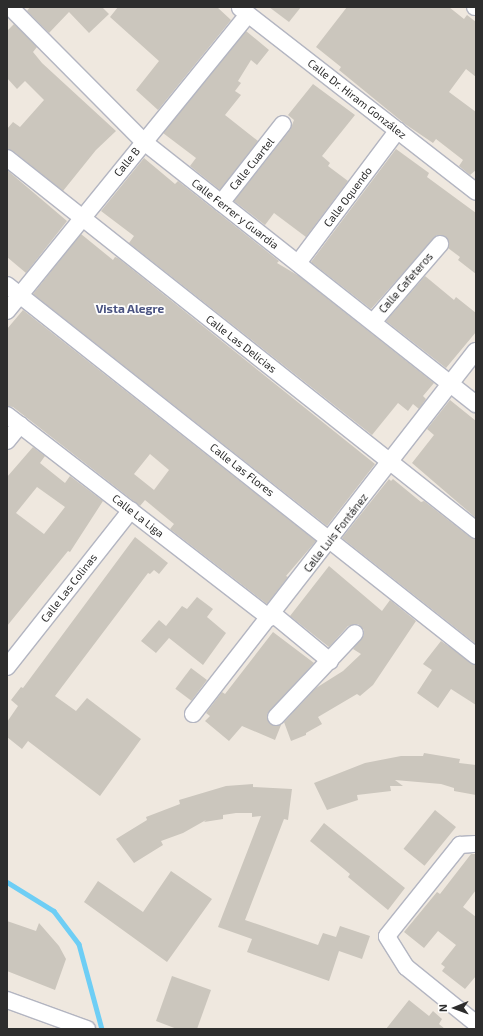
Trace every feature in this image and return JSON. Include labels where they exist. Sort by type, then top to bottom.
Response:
[{"type":"street","name":"Calle Ferrer y Guardia","points":[[10,7],[144,142],[476,404]]},
{"type":"street","name":"Calle B","points":[[7,311],[144,142],[243,10]]},
{"type":"street","name":"Calle Dr. Hiram González","points":[[243,10],[476,192]]},
{"type":"street","name":"Calle Cuartel","points":[[221,203],[283,124]]},
{"type":"street","name":"Calle Oquendo","points":[[298,263],[398,130]]},
{"type":"street","name":"Calle Las Delicias","points":[[7,158],[476,530]]},
{"type":"street","name":"Calle Cafeteros","points":[[372,322],[440,244]]},
{"type":"street","name":"Calle Las Flores","points":[[7,285],[476,656]]},
{"type":"street","name":"Calle Luis Fontánez","points":[[193,714],[331,540],[476,351]]},
{"type":"street","name":"Calle La Liga","points":[[7,414],[330,661]]},
{"type":"street","points":[[7,441],[20,425]]},
{"type":"street","name":"Calle Las Colinas","points":[[7,667],[131,510]]},
{"type":"street","points":[[276,717],[330,661],[354,633]]},
{"type":"street","points":[[473,1024],[406,967],[387,936],[460,845],[476,844]]},
{"type":"street","points":[[7,1000],[87,1029]]},
{"type":"building","points":[[30,7],[102,7],[109,14],[89,33],[69,12],[49,33],[27,11]]},
{"type":"building","points":[[118,7],[217,7],[231,20],[158,110],[136,90],[159,61],[110,17]]},
{"type":"building","points":[[269,7],[301,7],[289,22]]},
{"type":"building","points":[[347,7],[449,7],[464,19],[467,15],[476,22],[476,77],[466,69],[449,92],[476,112],[476,170],[470,175],[459,166],[463,160],[436,139],[433,143],[405,124],[339,70],[341,67],[316,47]]},
{"type":"building","points":[[14,24],[37,47],[33,52],[42,63],[116,131],[96,150],[63,191],[13,151],[7,149],[7,129],[13,122],[20,127],[44,100],[25,81],[17,89],[7,78],[7,31]]},
{"type":"building","points":[[246,31],[269,50],[257,65],[251,60],[238,81],[241,83],[235,91],[241,95],[225,115],[258,141],[220,190],[190,166],[196,158],[163,133]]},
{"type":"building","points":[[313,84],[355,115],[322,156],[330,163],[328,166],[348,181],[306,237],[274,213],[265,225],[234,201],[290,130],[294,120],[288,115]]},
{"type":"building","points":[[396,149],[429,173],[427,177],[476,213],[476,274],[458,260],[460,257],[448,248],[446,237],[437,235],[371,309],[311,262]]},
{"type":"building","points":[[144,158],[175,184],[178,181],[279,261],[277,263],[299,276],[434,383],[423,396],[426,399],[419,409],[413,404],[408,411],[398,403],[372,435],[129,243],[134,236],[101,211]]},
{"type":"building","points":[[7,170],[67,221],[26,273],[7,257]]},
{"type":"building","points":[[81,234],[113,260],[115,257],[118,258],[375,464],[327,526],[33,294]]},
{"type":"building","points":[[425,276],[454,300],[456,297],[476,313],[476,332],[446,368],[386,321]]},
{"type":"building","points":[[23,310],[316,541],[286,576],[288,577],[267,604],[170,529],[174,524],[145,500],[140,506],[13,407],[7,406],[7,329]],"holes":[[[150,454],[169,470],[154,490],[134,474]]]},
{"type":"building","points":[[450,400],[476,421],[476,518],[412,463],[434,435],[427,429]]},
{"type":"building","points":[[33,447],[45,456],[40,463],[65,483],[70,476],[103,501],[70,552],[68,551],[7,626],[7,477]],"holes":[[[37,487],[65,507],[44,534],[16,513]]]},
{"type":"building","points":[[389,479],[391,481],[393,479],[421,502],[424,501],[470,537],[476,539],[476,644],[342,538]]},
{"type":"building","points":[[135,537],[168,563],[159,574],[154,570],[150,574],[148,573],[55,696],[76,711],[87,698],[141,739],[100,796],[28,741],[22,749],[7,737],[7,722],[18,706],[11,700],[21,687],[23,688]]},
{"type":"building","points":[[329,566],[382,611],[390,600],[416,621],[373,685],[360,696],[357,694],[318,717],[322,724],[306,733],[306,735],[291,741],[284,722],[316,688],[343,671],[361,654],[353,649],[364,635],[364,630],[358,624],[348,626],[329,647],[290,616]]},
{"type":"building","points":[[197,597],[213,609],[207,617],[226,633],[203,665],[169,638],[156,653],[141,641],[159,620],[166,626],[182,606],[187,609]]},
{"type":"building","points":[[273,632],[314,663],[267,714],[270,724],[281,725],[275,740],[242,726],[229,741],[205,721],[210,716],[206,713],[222,692],[225,694]]},
{"type":"building","points":[[441,641],[476,665],[476,705],[451,689],[438,708],[417,693],[432,670],[423,664]]},
{"type":"building","points":[[191,668],[207,680],[191,701],[175,689]]},
{"type":"building","points":[[424,753],[460,759],[459,763],[476,765],[476,795],[454,791],[454,788],[441,784],[395,780],[403,786],[390,786],[391,791],[357,795],[358,800],[327,810],[314,783],[365,763],[401,756],[423,756]]},
{"type":"building","points":[[253,784],[253,787],[292,789],[288,820],[284,819],[245,920],[318,945],[323,933],[336,937],[340,926],[370,936],[362,959],[339,951],[329,981],[247,952],[252,939],[218,927],[261,816],[252,817],[252,813],[236,813],[223,815],[223,819],[204,822],[206,820],[183,833],[161,841],[163,845],[134,863],[116,839],[147,820],[146,817],[180,804],[179,800],[226,786]]},
{"type":"building","points":[[435,810],[456,827],[425,866],[404,849]]},
{"type":"building","points":[[324,823],[405,888],[388,910],[348,877],[350,874],[310,841]]},
{"type":"building","points":[[471,854],[476,854],[476,890],[463,907],[476,917],[476,976],[465,989],[442,971],[445,967],[441,964],[456,945],[438,931],[424,948],[404,932],[437,892],[440,894]]},
{"type":"building","points":[[171,871],[212,899],[167,962],[84,902],[98,881],[143,912]]},
{"type":"building","points":[[7,921],[36,931],[39,923],[59,946],[66,959],[55,990],[7,971]]},
{"type":"building","points":[[172,976],[211,990],[197,1029],[177,1029],[156,1021]]},
{"type":"building","points":[[409,1000],[429,1016],[433,1011],[442,1019],[439,1024],[445,1029],[386,1029]]},
{"type":"waterway","points":[[7,882],[54,911],[79,944],[102,1029]]},
{"type":"district","name":"Vista Alegre","points":[[130,309]]}]
